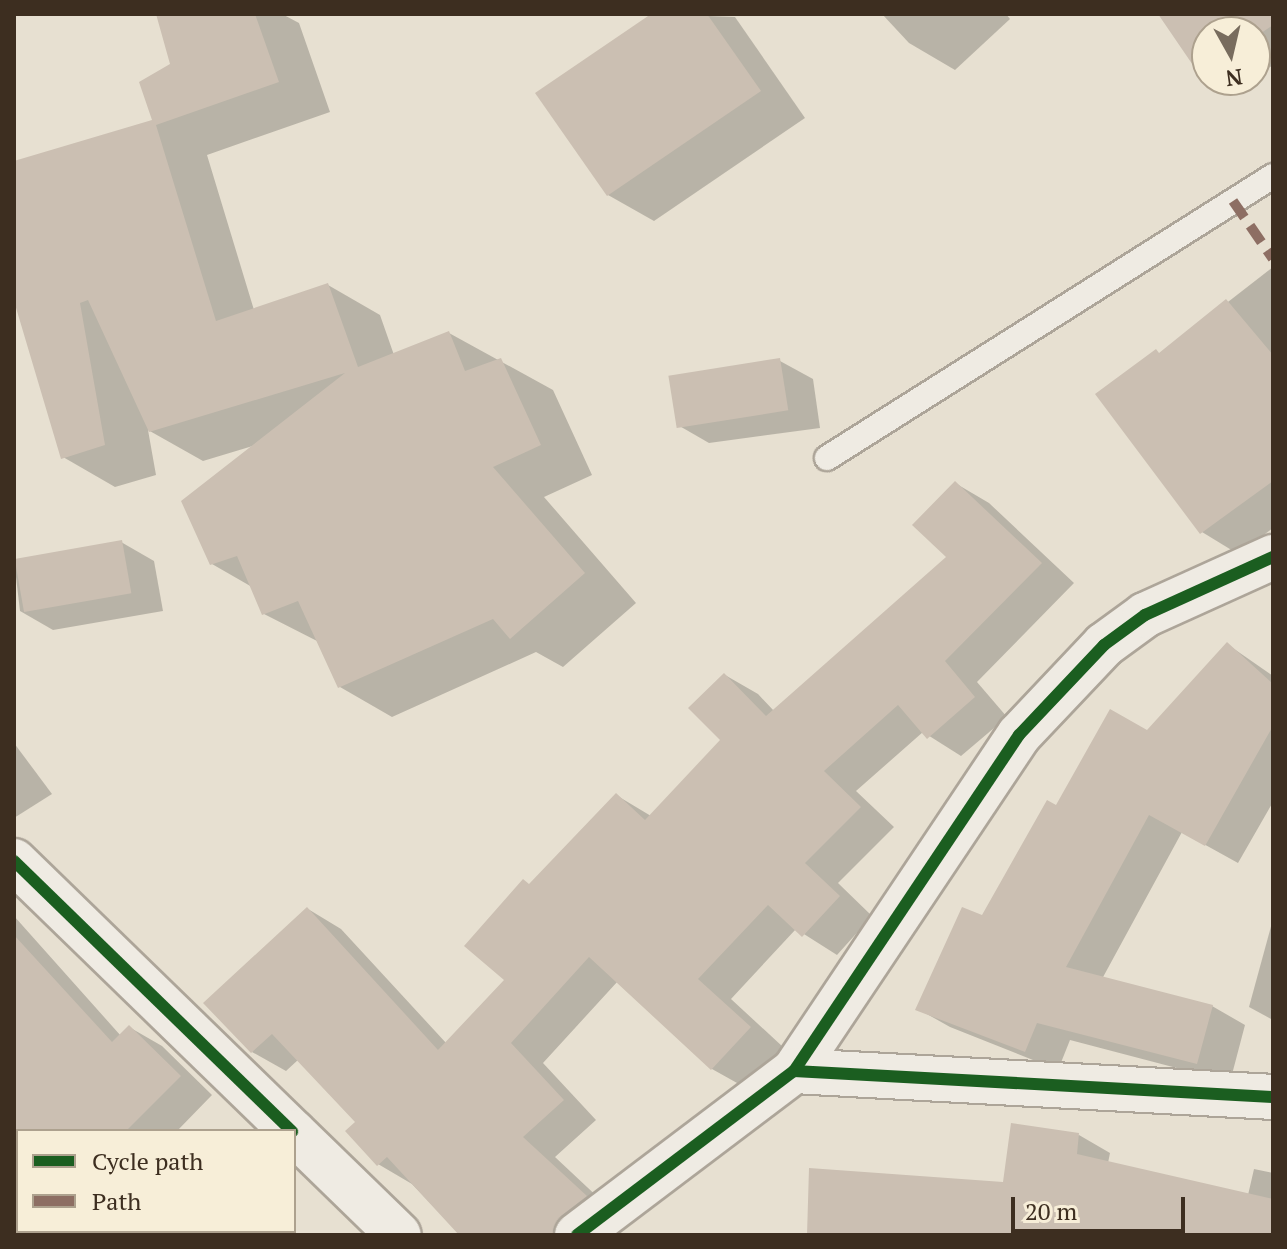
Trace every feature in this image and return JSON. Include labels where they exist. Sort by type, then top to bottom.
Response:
[{"type":"street","points":[[577,1235],[794,1071],[1029,724],[1104,645],[1145,615],[1273,557]]},
{"type":"street","points":[[14,861],[290,1129]]},
{"type":"street","points":[[794,1071],[1273,1097]]},
{"type":"street","points":[[296,1135],[399,1235]]},
{"type":"lane","points":[[827,458],[1273,176]]},
{"type":"building","points":[[156,14],[255,14],[279,82],[156,125],[216,321],[328,283],[358,367],[449,331],[465,371],[501,358],[541,445],[493,467],[585,573],[510,639],[493,619],[338,688],[298,601],[262,615],[237,556],[210,565],[181,501],[345,373],[149,432],[88,300],[80,303],[105,445],[61,459],[14,301],[14,161],[152,120],[139,82],[170,64]]},
{"type":"building","points":[[651,14],[707,14],[761,91],[607,196],[535,93]]},
{"type":"building","points":[[1158,14],[1273,14],[1271,26],[1271,16],[1191,16],[1191,62]]},
{"type":"building","points":[[1226,299],[1273,355],[1273,481],[1200,534],[1095,394],[1156,349],[1159,353]]},
{"type":"building","points":[[780,358],[788,410],[677,428],[668,376]]},
{"type":"building","points":[[955,481],[1042,563],[945,661],[975,697],[927,739],[898,705],[824,771],[861,807],[805,863],[840,896],[802,937],[768,905],[698,979],[751,1027],[711,1070],[589,957],[511,1043],[564,1100],[523,1137],[587,1196],[561,1216],[553,1235],[459,1235],[387,1157],[377,1166],[345,1131],[355,1122],[272,1034],[251,1053],[203,1003],[307,907],[438,1050],[504,980],[464,946],[523,879],[529,884],[616,793],[645,820],[720,740],[688,708],[724,673],[766,716],[946,557],[912,525]]},
{"type":"building","points":[[122,540],[131,593],[24,612],[15,559]]},
{"type":"building","points":[[1227,642],[1273,684],[1273,726],[1205,846],[1149,815],[1066,967],[1213,1005],[1197,1064],[1037,1023],[1025,1052],[915,1010],[962,907],[982,915],[1047,800],[1056,805],[1110,709],[1147,730]]},
{"type":"building","points":[[14,935],[112,1042],[129,1025],[181,1076],[128,1129],[14,1131]]},
{"type":"building","points":[[1011,1123],[1079,1133],[1077,1154],[1273,1199],[1273,1235],[807,1235],[809,1168],[1003,1182]]},
{"type":"marked path","points":[[1233,201],[1273,259]]},
{"type":"cycle path","points":[[794,1071],[1019,735],[1104,645],[1145,615],[1273,557]]},
{"type":"cycle path","points":[[14,861],[290,1129]]},
{"type":"cycle path","points":[[577,1235],[794,1071],[1273,1097]]}]
